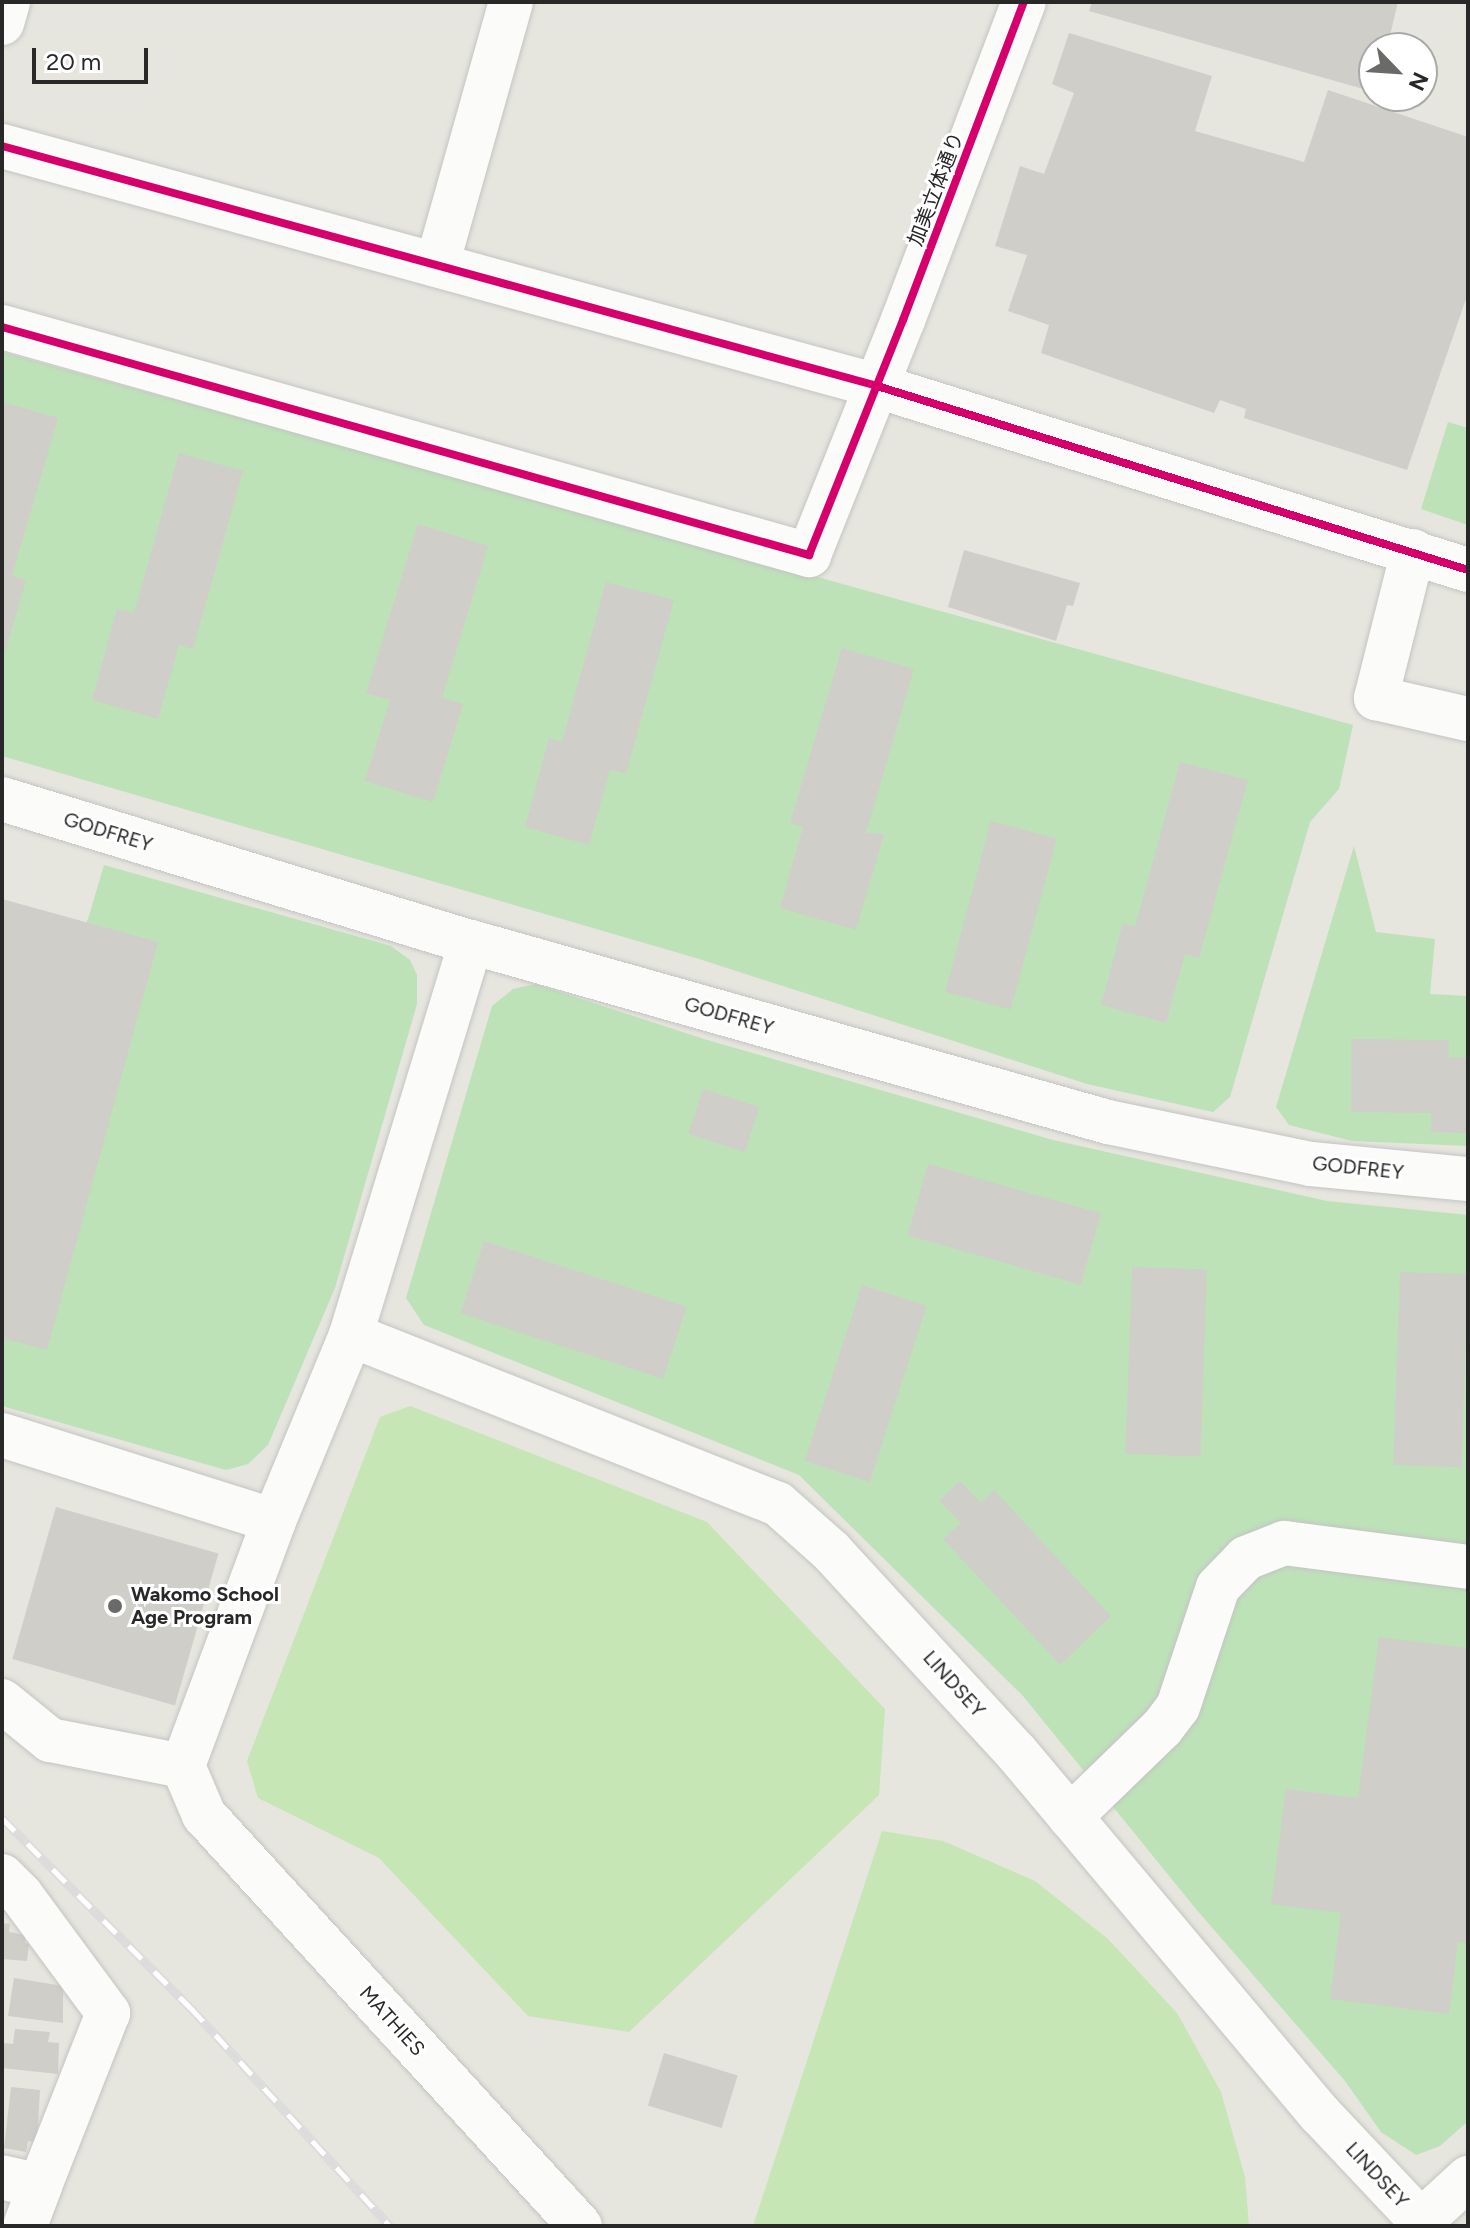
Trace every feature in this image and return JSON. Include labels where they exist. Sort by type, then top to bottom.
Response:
[{"type":"street","points":[[2,23],[8,2]]},
{"type":"street","points":[[437,265],[511,2]]},
{"type":"street","name":"加美立体通り","points":[[2,327],[809,555],[874,385],[903,320],[1024,2]]},
{"type":"street","points":[[2,146],[874,385],[1468,570]]},
{"type":"street","points":[[1413,551],[1376,698],[1468,719]]},
{"type":"street","name":"GODFREY","points":[[2,799],[471,942],[1108,1122],[1311,1164],[1468,1179]]},
{"type":"street","points":[[2,1701],[50,1740],[183,1766],[274,1521],[351,1335],[471,942]]},
{"type":"street","name":"LINDSEY","points":[[351,1335],[778,1504],[831,1551],[906,1630],[1070,1817],[1320,2114],[1418,2223]]},
{"type":"street","points":[[2,1435],[274,1521]]},
{"type":"street","points":[[1070,1817],[1162,1728],[1178,1707],[1218,1587],[1246,1558],[1284,1543],[1468,1567]]},
{"type":"street","name":"MATHIES","points":[[183,1766],[204,1815],[580,2226]]},
{"type":"street","points":[[2,1876],[21,1895],[108,2013],[21,2181],[25,2226]]},
{"type":"street","points":[[1418,2223],[1468,2178]]},
{"type":"green space","points":[[2,352],[1353,725],[1339,789],[1310,822],[1230,1097],[1213,1112],[1087,1084],[696,958],[2,756]]},
{"type":"green space","points":[[1448,422],[1468,428],[1468,525],[1421,509]]},
{"type":"green space","points":[[1354,846],[1376,932],[1435,939],[1430,994],[1468,996],[1468,1146],[1352,1141],[1289,1125],[1276,1107]]},
{"type":"green space","points":[[104,865],[391,946],[410,960],[417,975],[417,1004],[335,1288],[268,1445],[248,1464],[226,1470],[2,1406],[2,1135],[89,916]]},
{"type":"green space","points":[[535,984],[704,1039],[1053,1140],[1327,1201],[1468,1215],[1468,2121],[1440,2146],[1416,2155],[1381,2132],[1345,2081],[1196,1909],[1023,1696],[799,1475],[424,1325],[406,1298],[492,1006],[513,989]]},
{"type":"green space","points":[[410,1406],[707,1522],[885,1709],[879,1795],[629,2032],[528,2016],[379,1858],[258,1798],[247,1761],[380,1417]]},
{"type":"green space","points":[[882,1831],[943,1841],[1035,1881],[1108,1939],[1177,2013],[1221,2092],[1245,2177],[1249,2226],[753,2226]]},
{"type":"building","points":[[1092,2],[1398,2],[1391,32],[1358,32],[1358,87],[1089,11]]},
{"type":"building","points":[[1069,33],[1212,76],[1195,131],[1304,162],[1328,90],[1358,100],[1358,112],[1394,112],[1468,137],[1468,293],[1407,470],[1244,418],[1246,409],[1220,400],[1214,413],[1041,353],[1049,325],[1008,311],[1027,255],[995,246],[1020,166],[1044,174],[1074,93],[1052,84]]},
{"type":"building","points":[[2,402],[58,418],[12,576],[26,580],[3,660]]},
{"type":"building","points":[[179,453],[243,471],[193,649],[179,645],[158,719],[92,700],[117,609],[134,613]]},
{"type":"building","points":[[418,524],[488,546],[442,698],[463,704],[433,802],[365,781],[390,700],[366,693]]},
{"type":"building","points":[[964,550],[1080,583],[1073,606],[1067,605],[1056,641],[948,607]]},
{"type":"building","points":[[606,582],[674,600],[626,774],[610,770],[589,845],[525,827],[549,738],[562,742]]},
{"type":"building","points":[[842,648],[914,669],[866,833],[884,834],[856,930],[780,908],[803,827],[790,823]]},
{"type":"building","points":[[1180,762],[1248,780],[1199,958],[1185,954],[1166,1023],[1101,1005],[1123,923],[1135,927]]},
{"type":"building","points":[[991,821],[1057,839],[1011,1010],[945,992]]},
{"type":"building","points":[[2,899],[158,942],[47,1350],[2,1338]]},
{"type":"building","points":[[1351,1039],[1449,1040],[1449,1058],[1468,1058],[1468,1133],[1431,1132],[1431,1113],[1351,1112]]},
{"type":"building","points":[[703,1089],[759,1107],[745,1152],[688,1134]]},
{"type":"building","points":[[928,1164],[1101,1214],[1081,1285],[908,1235]]},
{"type":"building","points":[[484,1241],[687,1307],[663,1379],[461,1313]]},
{"type":"building","points":[[1132,1267],[1207,1270],[1200,1457],[1125,1454]]},
{"type":"building","points":[[1400,1272],[1468,1274],[1461,1467],[1393,1465]]},
{"type":"building","points":[[862,1285],[927,1306],[870,1482],[805,1461]]},
{"type":"building","points":[[960,1481],[981,1503],[994,1490],[1111,1616],[1060,1665],[943,1539],[961,1523],[939,1501]]},
{"type":"building","name":"Wakomo School Age Program","points":[[56,1507],[218,1554],[175,1705],[12,1659]]},
{"type":"building","points":[[1379,1637],[1468,1648],[1468,1943],[1458,1942],[1449,2014],[1330,1999],[1341,1913],[1271,1904],[1286,1789],[1358,1798]]},
{"type":"building","points":[[2,1923],[10,1924],[9,1932],[25,1935],[25,1943],[29,1944],[27,1961],[2,1959]]},
{"type":"building","points":[[14,1978],[63,1986],[63,2023],[8,2016]]},
{"type":"building","points":[[15,2029],[50,2032],[48,2042],[59,2043],[58,2074],[2,2068],[2,2043],[13,2044]]},
{"type":"building","points":[[664,2053],[738,2076],[722,2128],[648,2106]]},
{"type":"building","points":[[11,2087],[40,2090],[37,2142],[28,2141],[26,2152],[4,2148]]},
{"type":"railway","points":[[2,1818],[191,2008],[390,2226]]},
{"type":"cycle path","points":[[2,327],[809,555],[903,320],[1024,2]]},
{"type":"cycle path","points":[[2,146],[874,385],[1468,570]]},
{"type":"place","name":"Wakomo School Age Program","points":[[115,1606]]}]
